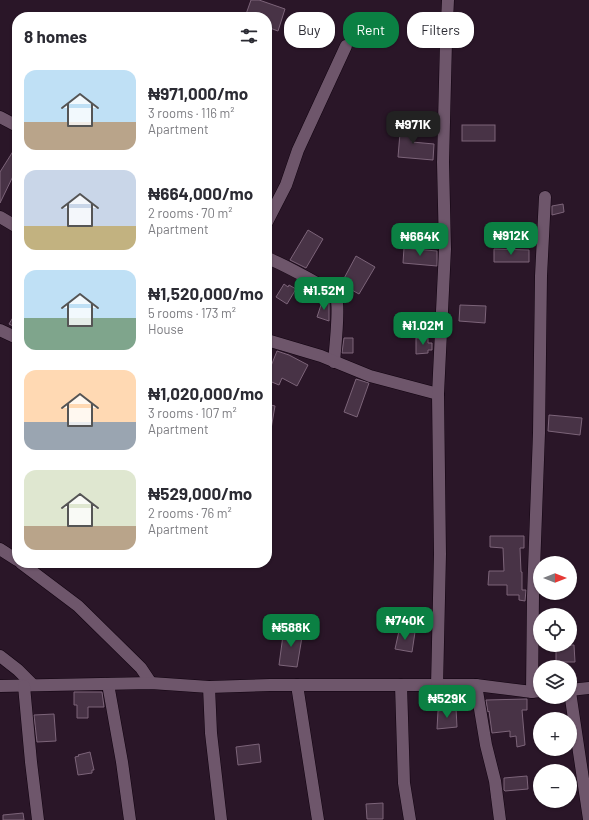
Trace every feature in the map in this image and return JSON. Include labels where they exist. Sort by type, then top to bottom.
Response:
[{"type":"street","points":[[437,686],[440,554],[438,394],[444,249],[444,147],[448,0]]},
{"type":"street","points":[[272,212],[286,185],[298,150],[345,48]]},
{"type":"street","points":[[0,117],[12,123]]},
{"type":"street","points":[[535,660],[532,596],[539,433],[541,276],[545,197]]},
{"type":"street","points":[[0,217],[12,224]]},
{"type":"street","points":[[272,261],[323,287],[336,298],[337,310],[334,362]]},
{"type":"street","points":[[0,330],[12,336]]},
{"type":"street","points":[[272,341],[321,356],[370,376],[438,394]]},
{"type":"street","points":[[0,549],[12,557]]},
{"type":"street","points":[[28,568],[78,606],[141,668],[151,683]]},
{"type":"street","points":[[0,656],[18,670],[28,685],[31,762],[38,820]]},
{"type":"street","points":[[0,686],[151,683],[209,686],[476,685],[533,692]]},
{"type":"street","points":[[108,684],[122,762],[130,820]]},
{"type":"street","points":[[297,685],[318,820]]},
{"type":"street","points":[[402,685],[404,783],[410,820]]},
{"type":"street","points":[[476,685],[486,745],[495,781],[500,820]]},
{"type":"street","points":[[209,686],[211,733],[221,820]]},
{"type":"street","points":[[577,690],[589,688]]},
{"type":"street","points":[[572,704],[589,819]]},
{"type":"building","points":[[251,0],[259,0],[285,9],[278,31],[272,29],[272,12],[247,12]]},
{"type":"building","points":[[401,121],[412,122],[412,142],[434,144],[433,160],[398,157]]},
{"type":"building","points":[[462,125],[495,125],[495,141],[462,141]]},
{"type":"building","points":[[12,153],[12,178],[0,203],[0,172]]},
{"type":"building","points":[[563,204],[564,212],[552,215],[552,206]]},
{"type":"building","points":[[308,230],[323,239],[306,268],[290,260]]},
{"type":"building","points":[[404,248],[437,251],[437,266],[403,263]]},
{"type":"building","points":[[494,249],[529,250],[529,262],[494,262]]},
{"type":"building","points":[[356,256],[375,267],[359,294],[341,284]]},
{"type":"building","points":[[284,284],[288,287],[289,285],[296,289],[287,304],[276,297]]},
{"type":"building","points":[[323,299],[329,301],[329,321],[317,317]]},
{"type":"building","points":[[460,305],[486,306],[485,323],[459,321]]},
{"type":"building","points":[[344,338],[353,338],[353,353],[342,353]]},
{"type":"building","points":[[416,338],[428,338],[428,343],[432,343],[432,350],[428,350],[428,353],[416,354]]},
{"type":"building","points":[[277,351],[289,355],[308,365],[297,386],[282,378],[279,385],[272,382],[272,364]]},
{"type":"building","points":[[356,379],[369,383],[357,417],[344,412]]},
{"type":"building","points":[[272,405],[275,406],[272,423]]},
{"type":"building","points":[[549,415],[582,418],[580,435],[548,431]]},
{"type":"building","points":[[490,536],[524,536],[524,548],[520,548],[522,590],[526,590],[525,601],[519,600],[519,595],[507,595],[507,585],[488,585],[489,571],[504,571],[503,548],[490,547]]},
{"type":"building","points":[[284,628],[303,631],[297,667],[279,665]]},
{"type":"building","points":[[399,631],[415,632],[412,652],[395,649]]},
{"type":"building","points":[[556,652],[574,652],[575,660],[556,660]]},
{"type":"building","points":[[74,692],[102,692],[104,707],[88,707],[88,718],[77,718],[77,705],[74,705]]},
{"type":"building","points":[[527,699],[527,710],[522,710],[525,745],[517,747],[516,736],[510,737],[510,731],[492,733],[486,700]]},
{"type":"building","points":[[456,708],[457,727],[437,729],[438,711]]},
{"type":"building","points":[[54,714],[56,741],[37,742],[34,715]]},
{"type":"building","points":[[259,744],[261,762],[238,765],[236,747]]},
{"type":"building","points":[[90,752],[94,770],[92,770],[92,773],[78,775],[75,757]]},
{"type":"building","points":[[527,776],[528,789],[504,790],[504,778]]},
{"type":"building","points":[[383,803],[383,819],[367,819],[366,804]]},
{"type":"building","points":[[23,813],[24,820],[3,820],[3,815]]}]
